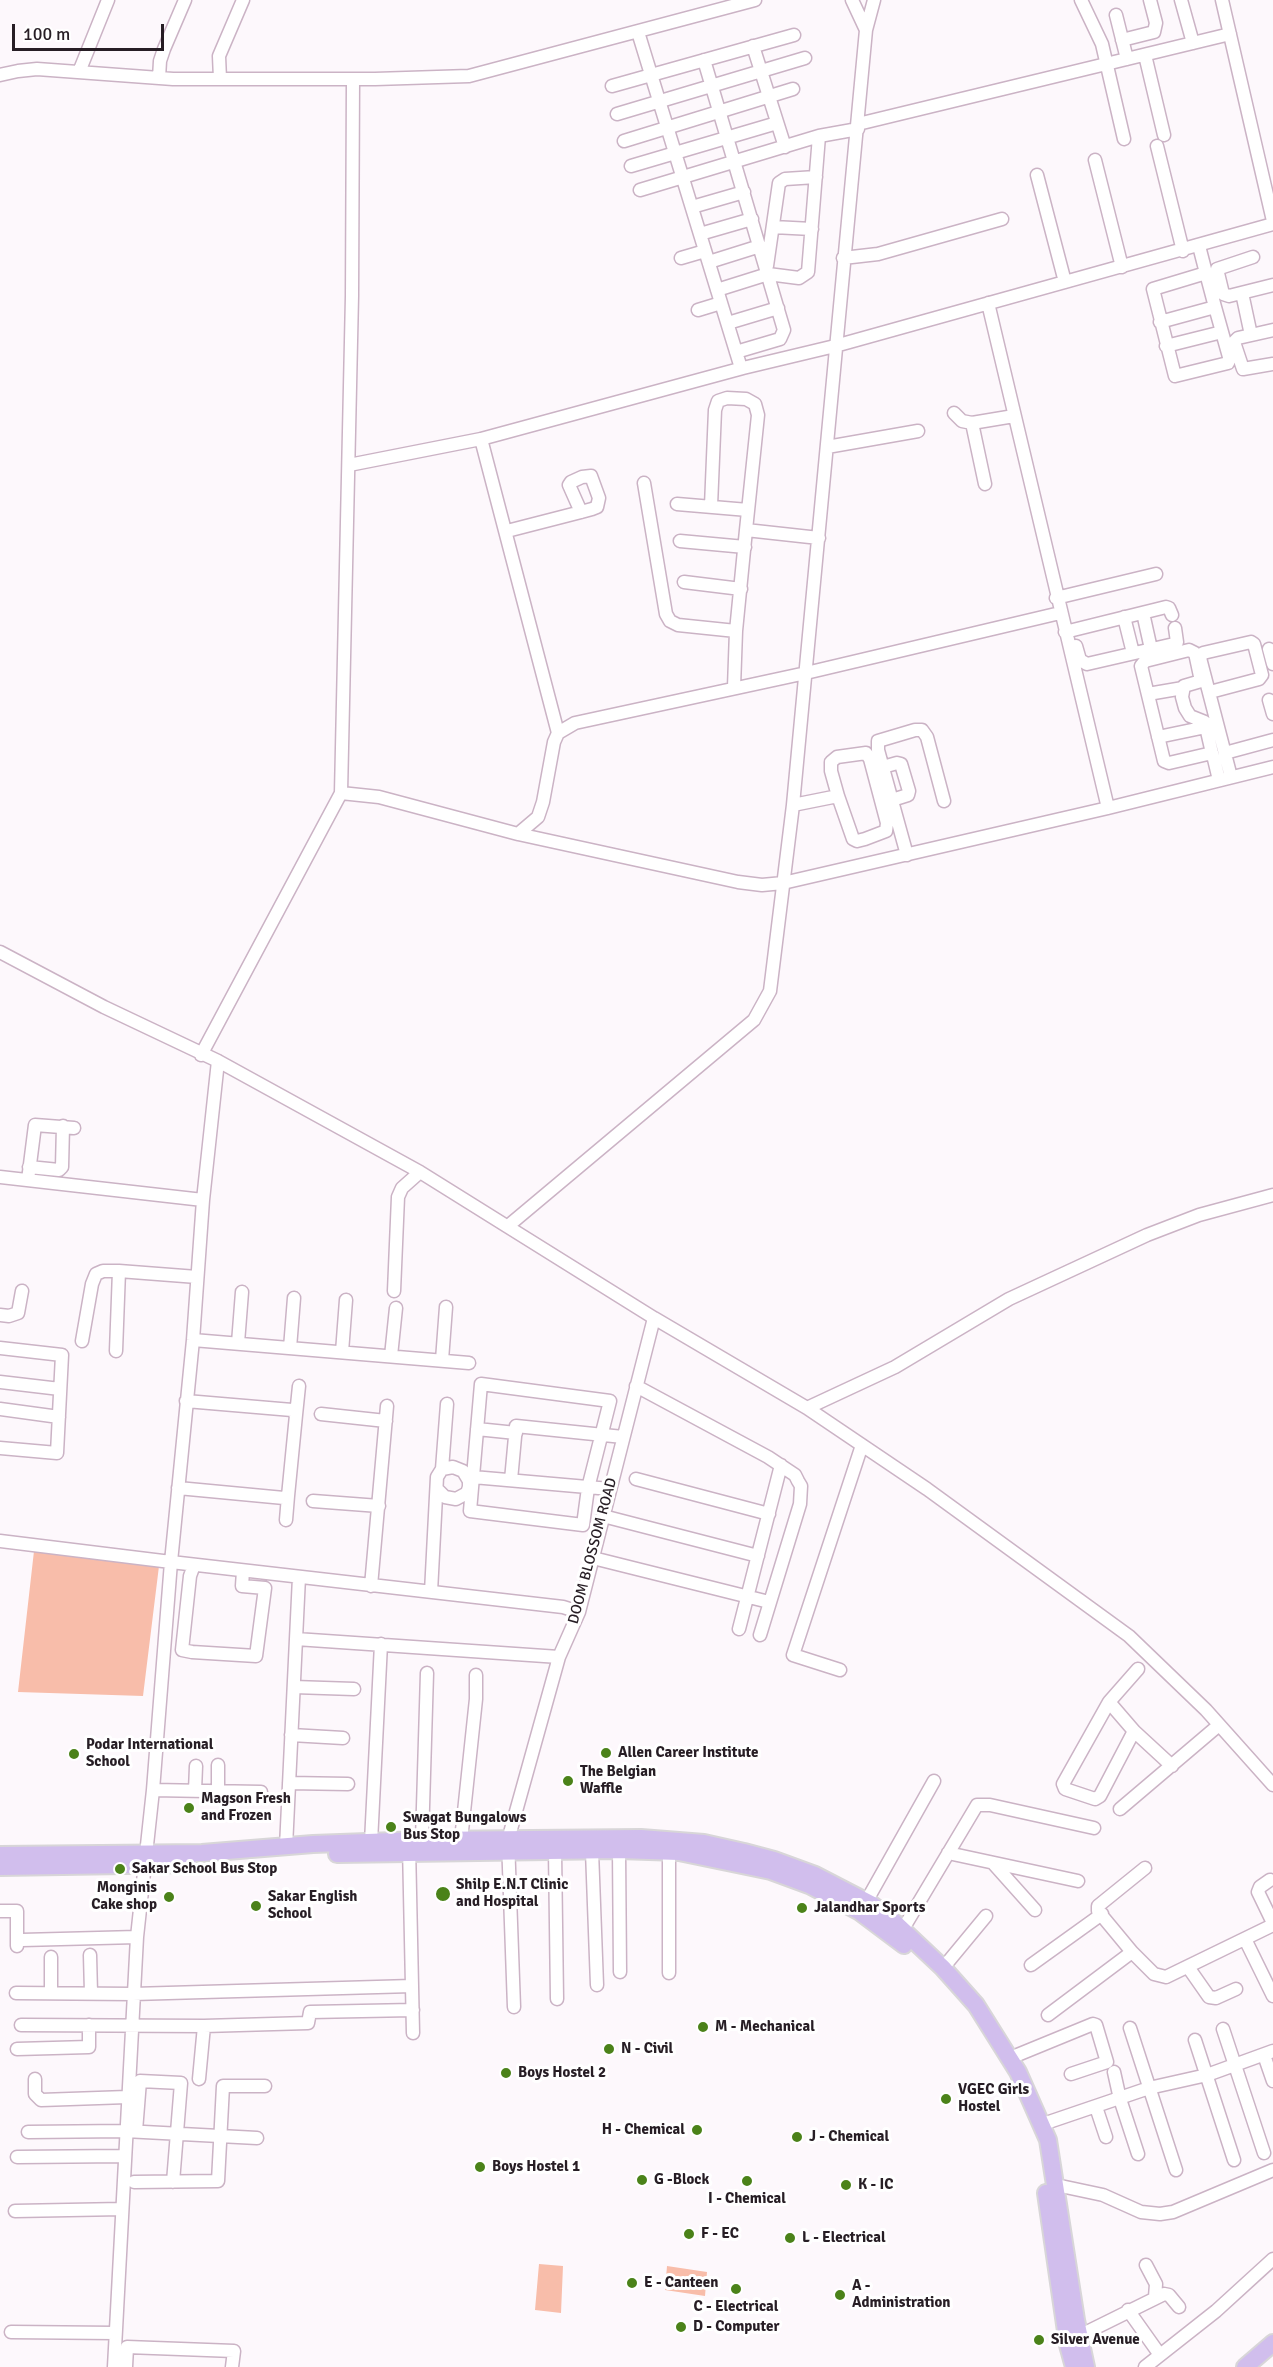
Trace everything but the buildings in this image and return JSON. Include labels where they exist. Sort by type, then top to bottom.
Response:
[{"type":"main road","points":[[287,1852],[371,1842],[413,1845],[508,1845],[641,1838],[676,1848]]},
{"type":"main road","points":[[0,1868],[146,1859],[202,1853],[342,1854],[462,1840],[555,1851],[676,1848],[704,1843],[774,1860],[815,1875],[903,1929],[943,1968],[976,2005],[1016,2093],[1043,2141],[1056,2185],[1079,2336],[1086,2367]]},
{"type":"main road","points":[[0,1855],[146,1859]]},
{"type":"main road","points":[[867,1907],[1010,2058],[1043,2124],[1043,2141],[1068,2345],[1074,2367]]},
{"type":"main road","points":[[1245,2367],[1273,2343]]},
{"type":"street","points":[[79,72],[108,0]]},
{"type":"street","points":[[159,78],[160,61],[185,0]]},
{"type":"street","points":[[220,79],[219,56],[242,3],[229,0]]},
{"type":"street","points":[[0,75],[18,70],[37,69],[159,78],[220,79],[468,76],[756,0]]},
{"type":"street","points":[[852,0],[866,30]]},
{"type":"street","points":[[508,1226],[754,1020],[770,991],[793,805],[866,30],[874,0]]},
{"type":"street","points":[[1081,0],[1102,44],[1124,139]]},
{"type":"street","points":[[1122,40],[1154,32],[1156,23],[1150,0]]},
{"type":"street","points":[[1181,0],[1193,43]]},
{"type":"street","points":[[349,465],[482,439],[1183,251],[1273,222],[1222,0]]},
{"type":"street","points":[[1116,15],[1127,59]]},
{"type":"street","points":[[638,32],[741,368]]},
{"type":"street","points":[[640,190],[819,136],[1230,34]]},
{"type":"street","points":[[612,86],[794,35]]},
{"type":"street","points":[[753,46],[784,147]]},
{"type":"street","points":[[1145,55],[1183,251]]},
{"type":"street","points":[[616,114],[804,58]]},
{"type":"street","points":[[704,60],[784,330],[780,339],[736,352]]},
{"type":"street","points":[[201,1055],[340,793],[349,465],[353,79]]},
{"type":"street","points":[[624,141],[793,89]]},
{"type":"street","points":[[631,166],[777,123]]},
{"type":"street","points":[[717,290],[767,272],[799,278],[806,275],[810,263],[819,136]]},
{"type":"street","points":[[1095,160],[1122,267]]},
{"type":"street","points":[[1037,175],[1065,282]]},
{"type":"street","points":[[767,272],[779,183],[785,179],[816,177]]},
{"type":"street","points":[[692,207],[744,192]]},
{"type":"street","points":[[700,234],[752,219]]},
{"type":"street","points":[[843,258],[878,254],[1002,219]]},
{"type":"street","points":[[773,226],[812,229]]},
{"type":"street","points":[[681,258],[707,257],[760,246]]},
{"type":"street","points":[[1199,246],[1229,357],[1228,363],[1179,376],[1173,373],[1153,292],[1155,287],[1206,273]]},
{"type":"street","points":[[1253,257],[1216,269],[1223,294],[1229,296],[1273,285]]},
{"type":"street","points":[[1242,293],[1251,335]]},
{"type":"street","points":[[698,310],[721,303]]},
{"type":"street","points":[[988,303],[1056,598],[1080,660],[1087,664],[1174,644],[1177,642],[1175,628]]},
{"type":"street","points":[[1160,322],[1215,307]]},
{"type":"street","points":[[728,323],[778,308]]},
{"type":"street","points":[[1273,330],[1238,338],[1234,342],[1241,368],[1245,370],[1273,364]]},
{"type":"street","points":[[1166,346],[1222,332]]},
{"type":"street","points":[[711,506],[715,410],[718,401],[727,398],[746,399],[755,404],[758,415],[736,631],[734,687]]},
{"type":"street","points":[[954,412],[962,421],[972,423],[1014,416]]},
{"type":"street","points":[[972,423],[985,484]]},
{"type":"street","points":[[864,427],[867,440]]},
{"type":"street","points":[[827,447],[918,431]]},
{"type":"street","points":[[482,439],[558,733]]},
{"type":"street","points":[[644,483],[666,614],[670,621],[678,625],[736,631]]},
{"type":"street","points":[[678,504],[748,510]]},
{"type":"street","points":[[507,531],[580,512]]},
{"type":"street","points":[[746,530],[819,538]]},
{"type":"street","points":[[680,541],[744,547]]},
{"type":"street","points":[[1056,598],[1156,574]]},
{"type":"street","points":[[684,582],[741,589]]},
{"type":"street","points":[[1068,631],[1166,607],[1172,615]]},
{"type":"street","points":[[518,834],[534,822],[541,811],[554,742],[558,733],[575,723],[806,673],[1060,613]]},
{"type":"street","points":[[1143,613],[1151,649]]},
{"type":"street","points":[[1124,617],[1133,653]]},
{"type":"street","points":[[1068,631],[1108,808]]},
{"type":"street","points":[[1210,692],[1259,680],[1262,675],[1254,644],[1251,642],[1200,655],[1225,753],[1225,779]]},
{"type":"street","points":[[1269,649],[1273,664]]},
{"type":"street","points":[[1148,694],[1183,688],[1187,684],[1201,681],[1195,653],[1189,650],[1142,663],[1148,694],[1158,737],[1166,763],[1212,753]]},
{"type":"street","points":[[1183,688],[1182,697],[1187,712],[1195,719],[1205,722],[1212,753],[1225,779]]},
{"type":"street","points":[[1269,700],[1273,714]]},
{"type":"street","points":[[1158,737],[1206,727]]},
{"type":"street","points":[[907,855],[878,750],[878,741],[922,730],[927,737],[944,801]]},
{"type":"street","points":[[1225,753],[1273,740]]},
{"type":"street","points":[[866,753],[870,759],[887,823],[886,831],[865,839],[853,839],[838,796],[831,771],[831,762],[837,757],[866,753]]},
{"type":"street","points":[[883,767],[901,764],[906,782],[908,795],[892,800]]},
{"type":"street","points":[[340,793],[379,797],[518,834],[738,882],[762,885],[783,883],[907,855],[1273,767]]},
{"type":"street","points":[[793,805],[838,796]]},
{"type":"street","points":[[0,952],[201,1055],[218,1061],[420,1172],[654,1318],[807,1408],[927,1488],[1129,1636],[1219,1725],[1273,1785]]},
{"type":"street","points":[[131,2131],[127,2097],[136,1936],[153,1790],[171,1563],[193,1340],[196,1277],[218,1061]]},
{"type":"street","points":[[0,1177],[29,1174],[59,1170],[62,1167],[69,1127],[35,1125],[29,1174]]},
{"type":"street","points":[[394,1291],[398,1197],[402,1188],[420,1172]]},
{"type":"street","points":[[29,1174],[203,1200]]},
{"type":"street","points":[[807,1408],[895,1367],[1009,1299],[1147,1235],[1199,1215],[1273,1195]]},
{"type":"street","points":[[82,1341],[92,1284],[96,1274],[103,1271],[119,1271],[196,1277]]},
{"type":"street","points":[[116,1351],[119,1271]]},
{"type":"street","points":[[0,1315],[9,1316],[18,1313],[22,1291]]},
{"type":"street","points":[[238,1343],[242,1292]]},
{"type":"street","points":[[290,1348],[294,1298]]},
{"type":"street","points":[[342,1352],[346,1300]]},
{"type":"street","points":[[442,1360],[446,1307]]},
{"type":"street","points":[[391,1356],[396,1308]]},
{"type":"street","name":"DOOM BLOSSOM ROAD","points":[[514,2007],[508,1845],[559,1657],[579,1612],[654,1318]]},
{"type":"street","points":[[193,1340],[469,1363]]},
{"type":"street","points":[[0,1348],[62,1355],[57,1453],[0,1448]]},
{"type":"street","points":[[0,1382],[60,1389]]},
{"type":"street","points":[[482,1384],[610,1401],[588,1488],[583,1525],[470,1511],[477,1429],[482,1384]]},
{"type":"street","points":[[286,1520],[299,1386]]},
{"type":"street","points":[[636,1386],[781,1466],[795,1475],[801,1486],[800,1504],[760,1635]]},
{"type":"street","points":[[186,1401],[292,1410],[296,1414]]},
{"type":"street","points":[[431,1592],[437,1477],[442,1469],[447,1404]]},
{"type":"street","points":[[371,1586],[387,1406]]},
{"type":"street","points":[[0,1409],[59,1417]]},
{"type":"street","points":[[321,1414],[386,1421]]},
{"type":"street","points":[[511,1480],[516,1425],[623,1437]]},
{"type":"street","points":[[477,1429],[516,1433]]},
{"type":"street","points":[[840,1671],[794,1656],[862,1445]]},
{"type":"street","points":[[739,1629],[781,1466]]},
{"type":"street","points":[[438,1490],[445,1497],[456,1499],[467,1492],[469,1487],[470,1481],[463,1471],[453,1467],[442,1469]]},
{"type":"street","points":[[473,1477],[610,1489]]},
{"type":"street","points":[[636,1479],[768,1514]]},
{"type":"street","points":[[178,1488],[284,1498],[288,1496]]},
{"type":"street","points":[[313,1501],[379,1506]]},
{"type":"street","points":[[603,1516],[758,1556]]},
{"type":"street","points":[[0,1541],[171,1563],[563,1607],[579,1612]]},
{"type":"street","points":[[592,1558],[770,1602]]},
{"type":"street","points":[[194,1565],[190,1576],[182,1650],[192,1652],[256,1656],[265,1588],[242,1586],[243,1571]]},
{"type":"street","points":[[287,1852],[299,1577]]},
{"type":"street","points":[[296,1639],[559,1657]]},
{"type":"street","points":[[371,1842],[381,1644]]},
{"type":"street","points":[[1134,1731],[1100,1796],[1095,1799],[1065,1789],[1063,1784],[1109,1702],[1138,1669]]},
{"type":"street","points":[[413,2033],[413,1845],[427,1673]]},
{"type":"street","points":[[462,1840],[476,1699],[476,1675]]},
{"type":"street","points":[[294,1687],[354,1689]]},
{"type":"street","points":[[1109,1702],[1134,1731],[1172,1766]]},
{"type":"street","points":[[1120,1809],[1219,1725]]},
{"type":"street","points":[[291,1735],[343,1738]]},
{"type":"street","points":[[218,1765],[218,1791]]},
{"type":"street","points":[[195,1791],[196,1766]]},
{"type":"street","points":[[867,1907],[934,1780]]},
{"type":"street","points":[[289,1783],[348,1784]]},
{"type":"street","points":[[153,1790],[261,1792]]},
{"type":"street","points":[[903,1929],[972,1810],[982,1804],[1094,1828]]},
{"type":"street","points":[[669,1973],[676,1848]]},
{"type":"street","points":[[619,1850],[620,1972]]},
{"type":"street","points":[[555,1851],[557,1999]]},
{"type":"street","points":[[592,1851],[597,1985]]},
{"type":"street","points":[[948,1853],[1078,1881]]},
{"type":"street","points":[[993,1863],[1035,1910]]},
{"type":"street","points":[[1145,1868],[1100,1903],[1098,1911],[1132,1952],[1154,1974],[1166,1977],[1273,1924],[1258,1892],[1260,1887],[1270,1880]]},
{"type":"street","points":[[0,1911],[16,1911],[20,1943],[136,1936]]},
{"type":"street","points":[[1031,1965],[1102,1914]]},
{"type":"street","points":[[943,1968],[986,1916]]},
{"type":"street","points":[[1245,1939],[1273,1996]]},
{"type":"street","points":[[1048,2015],[1132,1952]]},
{"type":"street","points":[[90,1955],[91,1994]]},
{"type":"street","points":[[51,1957],[51,1993]]},
{"type":"street","points":[[1188,1967],[1204,1992],[1211,1998],[1236,1989]]},
{"type":"street","points":[[16,1993],[133,1994],[412,1986]]},
{"type":"street","points":[[21,2025],[204,2026],[308,2023],[310,2012],[412,2010]]},
{"type":"street","points":[[1010,2058],[1092,2024],[1096,2025],[1107,2062],[1071,2074]]},
{"type":"street","points":[[17,2049],[89,2047],[88,2025]]},
{"type":"street","points":[[199,2079],[204,2026]]},
{"type":"street","points":[[1130,2028],[1176,2170]]},
{"type":"street","points":[[1223,2029],[1264,2153]]},
{"type":"street","points":[[1195,2040],[1234,2160]]},
{"type":"street","points":[[1043,2124],[1149,2088],[1207,2075],[1268,2053],[1273,2081]]},
{"type":"street","points":[[1114,2073],[1138,2154]]},
{"type":"street","points":[[35,2079],[35,2094],[41,2100],[127,2097]]},
{"type":"street","points":[[114,2367],[124,2156],[140,2081],[181,2083],[173,2181]]},
{"type":"street","points":[[134,2181],[218,2181],[223,2086],[265,2086]]},
{"type":"street","points":[[1096,2107],[1106,2137]]},
{"type":"street","points":[[28,2132],[131,2131],[258,2138]]},
{"type":"street","points":[[17,2157],[124,2156]]},
{"type":"street","points":[[1056,2185],[1103,2195],[1141,2212],[1160,2214],[1173,2212],[1273,2170]]},
{"type":"street","points":[[15,2211],[122,2209]]},
{"type":"street","points":[[1145,2367],[1216,2311],[1273,2259]]},
{"type":"street","points":[[1146,2265],[1156,2284],[1155,2297]]},
{"type":"street","points":[[1079,2336],[1155,2297],[1167,2294],[1179,2307]]},
{"type":"street","points":[[1128,2310],[1160,2355]]},
{"type":"street","points":[[11,2332],[115,2333]]},
{"type":"street","points":[[126,2367],[127,2347],[234,2351],[232,2367]]},
{"type":"shaded area","points":[[34,1551],[159,1566],[143,1696],[18,1692]]},
{"type":"shaded area","points":[[539,2264],[563,2266],[561,2313],[535,2310]]},
{"type":"shaded area","points":[[667,2266],[707,2272],[705,2296],[665,2290]]},
{"type":"place","name":"Allen Career Institute","points":[[606,1753]]},
{"type":"place","name":"Podar International School","points":[[74,1754]]},
{"type":"place","name":"The Belgian Waffle","points":[[568,1781]]},
{"type":"place","name":"Magson Fresh and Frozen","points":[[189,1808]]},
{"type":"place","name":"Swagat Bungalows Bus Stop","points":[[391,1827]]},
{"type":"place","name":"Sakar School Bus Stop","points":[[120,1869]]},
{"type":"place","name":"Shilp E.N.T Clinic and Hospital","points":[[443,1894]]},
{"type":"place","name":"Monginis Cake shop","points":[[169,1897]]},
{"type":"place","name":"Sakar English School","points":[[256,1906]]},
{"type":"place","name":"Jalandhar Sports","points":[[802,1908]]},
{"type":"place","name":"M - Mechanical","points":[[703,2027]]},
{"type":"place","name":"N - Civil","points":[[609,2049]]},
{"type":"place","name":"Boys Hostel 2","points":[[506,2073]]},
{"type":"place","name":"VGEC Girls Hostel","points":[[946,2099]]},
{"type":"place","name":"H - Chemical","points":[[697,2130]]},
{"type":"place","name":"J - Chemical","points":[[797,2137]]},
{"type":"place","name":"Boys Hostel 1","points":[[480,2167]]},
{"type":"place","name":"G -Block","points":[[642,2180]]},
{"type":"place","name":"I - Chemical","points":[[747,2181]]},
{"type":"place","name":"K - IC","points":[[846,2185]]},
{"type":"place","name":"F - EC","points":[[689,2234]]},
{"type":"place","name":"L - Electrical","points":[[790,2238]]},
{"type":"place","name":"E - Canteen","points":[[632,2283]]},
{"type":"place","name":"C - Electrical","points":[[736,2289]]},
{"type":"place","name":"A - Administration","points":[[840,2295]]},
{"type":"place","name":"D - Computer","points":[[681,2327]]},
{"type":"place","name":"Silver Avenue","points":[[1039,2340]]}]
